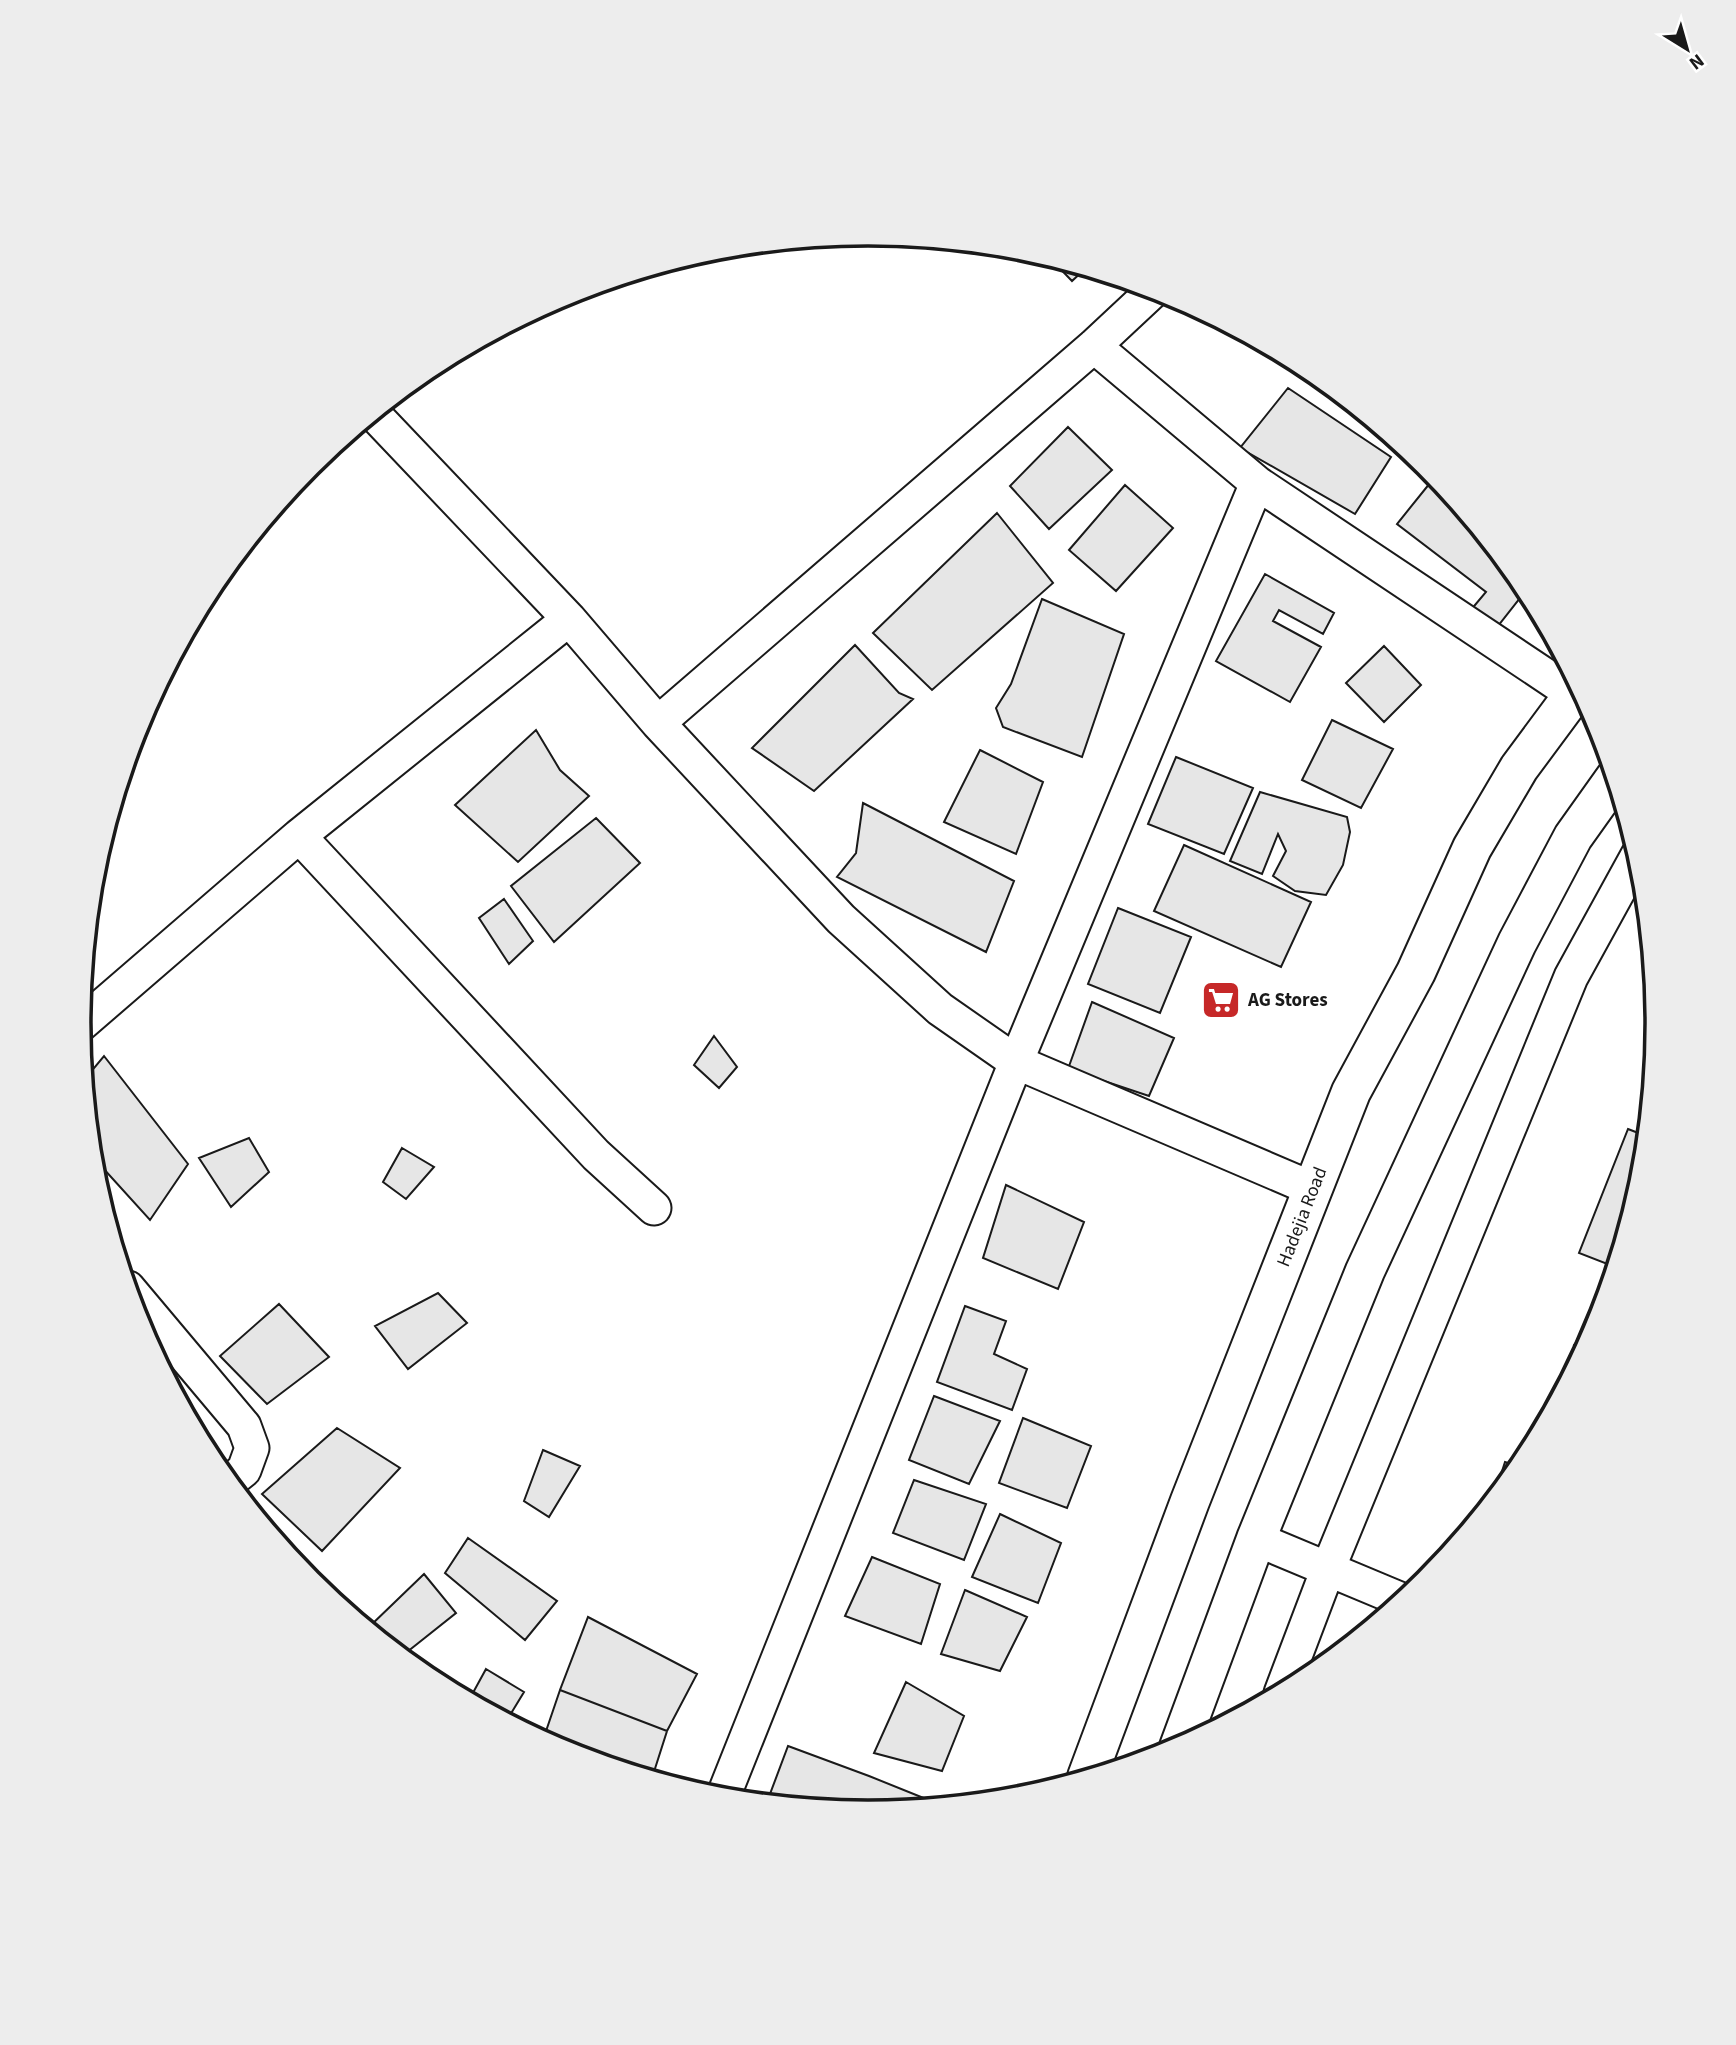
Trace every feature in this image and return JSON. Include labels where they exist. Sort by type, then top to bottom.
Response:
[{"type":"main road","name":"Hadejia Road","points":[[1091,1766],[1190,1502],[1351,1092],[1416,972],[1472,848],[1519,768],[1573,696]]},
{"type":"main road","points":[[1185,1731],[1256,1539],[1365,1271],[1517,943],[1573,837],[1608,787]]},
{"type":"street","points":[[658,723],[1094,346],[1146,298]]},
{"type":"street","points":[[1094,346],[1257,483],[1568,686]]},
{"type":"street","points":[[379,419],[569,619],[658,723],[841,919],[940,1009],[1016,1062],[1312,1189]]},
{"type":"street","points":[[727,1787],[1016,1062],[1257,483]]},
{"type":"street","points":[[91,1015],[299,836],[569,619]]},
{"type":"street","points":[[299,836],[596,1155],[654,1208]]},
{"type":"street","points":[[1287,1677],[1328,1569],[1571,977],[1630,870]]},
{"type":"street","points":[[145,1308],[244,1426],[252,1448],[243,1470],[237,1475]]},
{"type":"street","points":[[1256,1539],[1392,1596]]},
{"type":"building","points":[[1062,270],[1079,275],[1072,281]]},
{"type":"building","points":[[1288,388],[1391,457],[1355,514],[1240,448]]},
{"type":"building","points":[[1068,427],[1112,470],[1049,529],[1010,486]]},
{"type":"building","points":[[1125,485],[1173,528],[1116,591],[1069,550]]},
{"type":"building","points":[[1428,485],[1452,510],[1484,549],[1519,599],[1494,631],[1470,611],[1486,592],[1397,524]]},
{"type":"building","points":[[997,513],[1053,583],[932,690],[873,633]]},
{"type":"building","points":[[1265,574],[1334,613],[1323,634],[1279,610],[1273,621],[1321,647],[1290,702],[1216,661]]},
{"type":"building","points":[[1042,599],[1124,634],[1082,757],[1003,727],[996,708],[1011,684]]},
{"type":"building","points":[[855,645],[899,693],[913,699],[814,791],[752,748]]},
{"type":"building","points":[[1384,646],[1421,685],[1384,722],[1346,683]]},
{"type":"building","points":[[1332,720],[1393,749],[1361,808],[1302,780]]},
{"type":"building","points":[[536,730],[560,770],[589,796],[518,862],[455,805]]},
{"type":"building","points":[[980,750],[1043,782],[1016,854],[944,822]]},
{"type":"building","points":[[1176,757],[1253,788],[1224,854],[1148,824]]},
{"type":"building","points":[[1260,792],[1347,817],[1350,832],[1343,865],[1326,895],[1295,891],[1273,876],[1286,851],[1278,834],[1262,874],[1230,861]]},
{"type":"building","points":[[863,803],[1014,881],[986,952],[837,877],[856,853]]},
{"type":"building","points":[[596,818],[640,863],[554,942],[511,886]]},
{"type":"building","points":[[1184,845],[1311,902],[1281,967],[1154,911]]},
{"type":"building","points":[[504,899],[533,941],[509,964],[479,918]]},
{"type":"building","points":[[1118,908],[1191,937],[1160,1013],[1088,984]]},
{"type":"building","points":[[1092,1002],[1174,1038],[1149,1096],[1068,1069]]},
{"type":"building","points":[[714,1036],[737,1067],[719,1088],[694,1065]]},
{"type":"building","points":[[104,1056],[188,1164],[150,1220],[106,1171],[93,1069]]},
{"type":"building","points":[[1628,1129],[1637,1132],[1619,1224],[1607,1264],[1579,1253]]},
{"type":"building","points":[[249,1138],[269,1172],[231,1207],[199,1158]]},
{"type":"building","points":[[402,1148],[434,1167],[406,1199],[383,1182]]},
{"type":"building","points":[[1006,1185],[1084,1222],[1058,1289],[983,1258]]},
{"type":"building","points":[[438,1293],[467,1323],[408,1369],[375,1326]]},
{"type":"building","points":[[279,1304],[329,1357],[267,1404],[220,1356]]},
{"type":"building","points":[[965,1306],[1006,1321],[994,1354],[1027,1369],[1012,1410],[937,1382]]},
{"type":"building","points":[[934,1396],[1000,1421],[969,1484],[909,1460]]},
{"type":"building","points":[[1023,1418],[1091,1446],[1067,1508],[999,1483]]},
{"type":"building","points":[[337,1428],[400,1468],[322,1551],[262,1494]]},
{"type":"building","points":[[543,1450],[580,1466],[549,1517],[524,1501]]},
{"type":"building","points":[[914,1480],[986,1504],[964,1560],[893,1533]]},
{"type":"building","points":[[1000,1514],[1061,1543],[1038,1603],[972,1577]]},
{"type":"building","points":[[468,1538],[557,1601],[525,1640],[445,1573]]},
{"type":"building","points":[[872,1557],[940,1584],[921,1644],[845,1616]]},
{"type":"building","points":[[424,1574],[456,1613],[410,1650],[374,1622]]},
{"type":"building","points":[[965,1590],[1027,1617],[1000,1671],[941,1654]]},
{"type":"building","points":[[588,1617],[697,1674],[667,1731],[560,1690]]},
{"type":"building","points":[[486,1669],[524,1692],[512,1712],[474,1692]]},
{"type":"building","points":[[906,1682],[964,1716],[942,1771],[874,1753]]},
{"type":"building","points":[[560,1690],[667,1731],[655,1769],[618,1758],[547,1729]]},
{"type":"building","points":[[788,1746],[923,1798],[868,1800],[770,1793]]},
{"type":"place","name":"AG Stores","points":[[1221,1000]]}]
